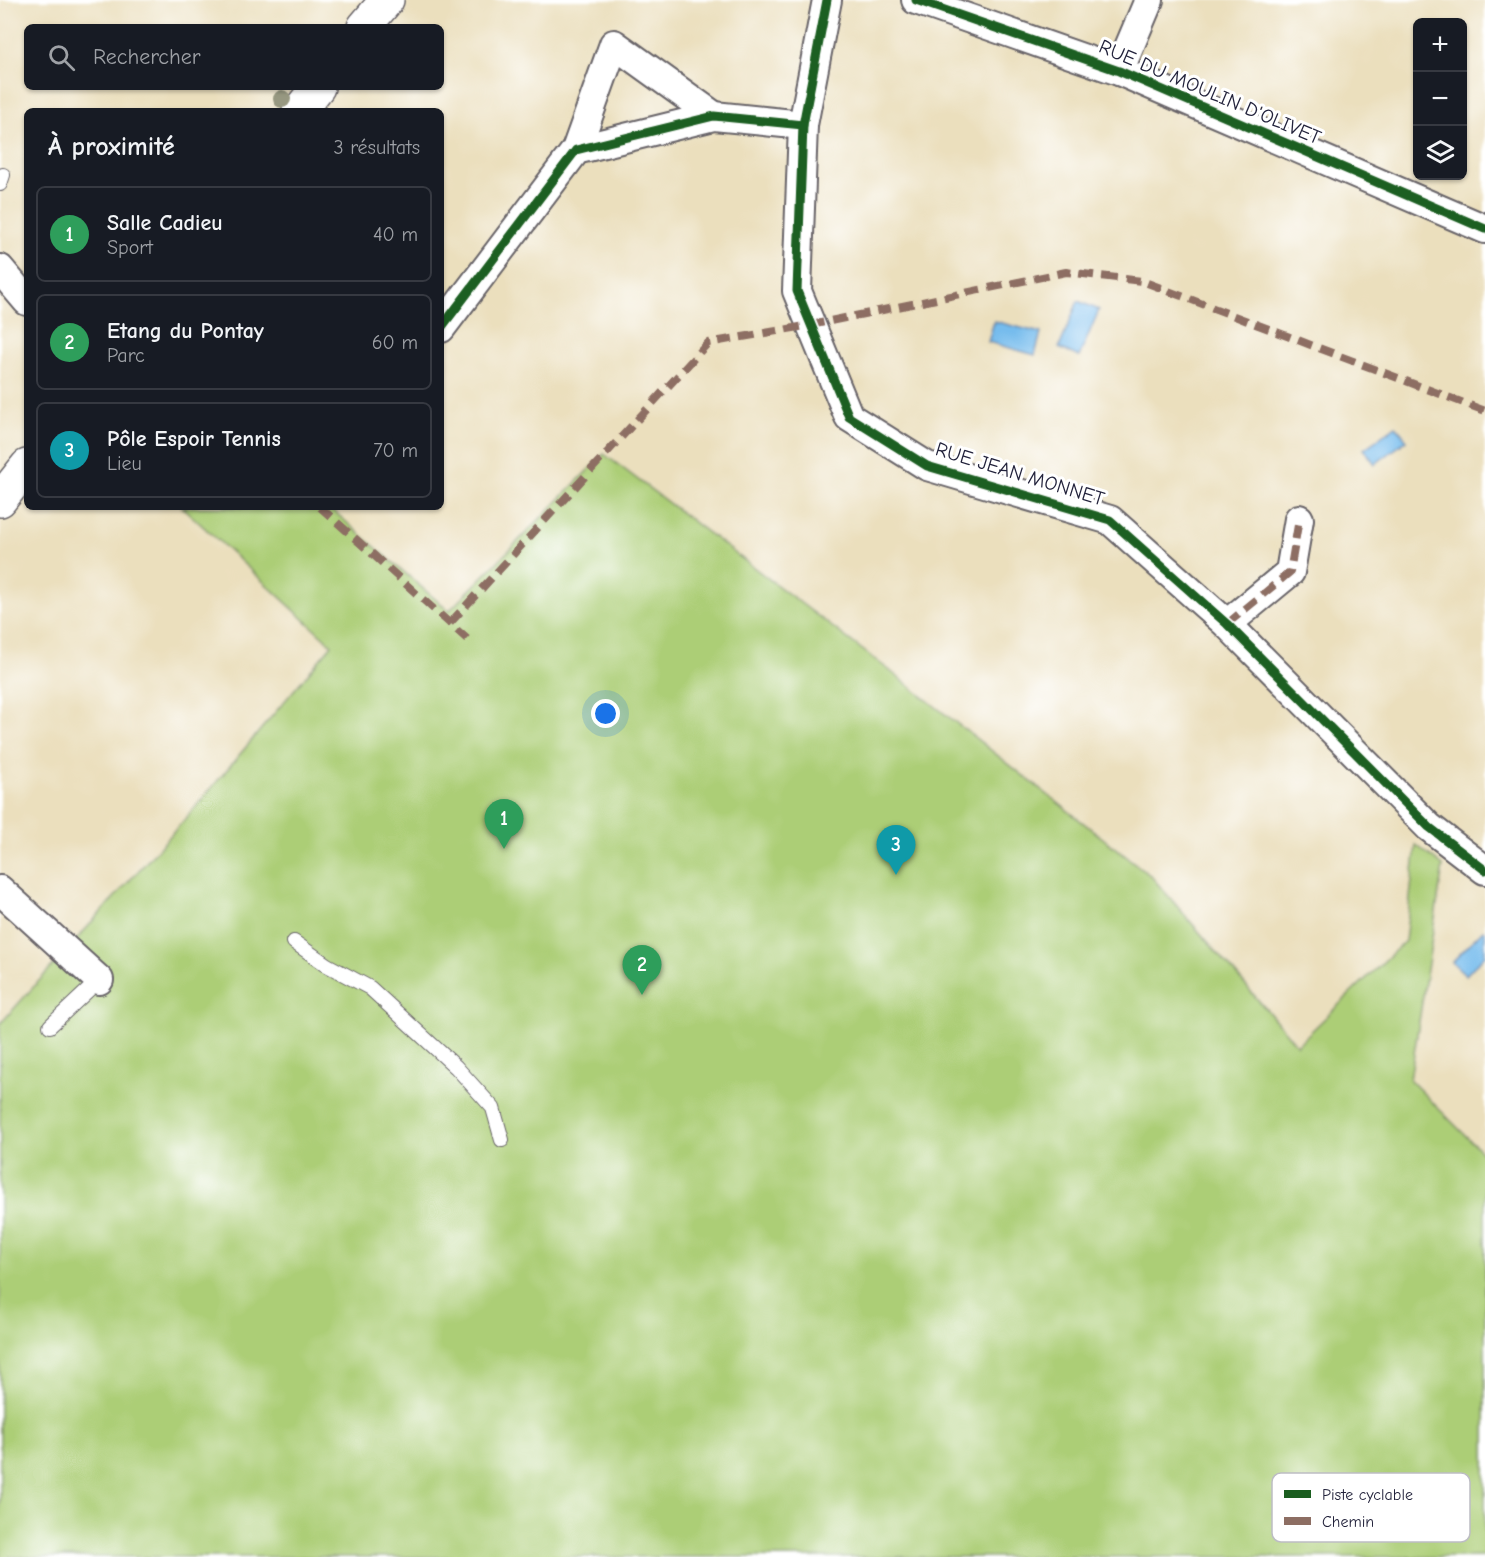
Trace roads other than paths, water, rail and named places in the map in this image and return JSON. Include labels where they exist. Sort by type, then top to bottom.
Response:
[{"type":"street","name":"RUE JEAN MONNET","points":[[826,0],[803,124],[797,291],[849,417],[927,466],[1110,520],[1227,624],[1429,826],[1485,870]]},
{"type":"street","name":"RUE DU MOULIN D'OLIVET","points":[[916,0],[1119,71],[1485,229]]},
{"type":"street","points":[[1119,71],[1149,0]]},
{"type":"street","points":[[444,324],[576,150],[614,44],[714,116]]},
{"type":"street","points":[[301,108],[316,90]]},
{"type":"street","points":[[576,150],[714,116],[803,124]]},
{"type":"street","points":[[0,269],[24,297]]},
{"type":"street","points":[[0,500],[24,470]]},
{"type":"street","points":[[1227,624],[1290,572],[1299,519]]},
{"type":"street","points":[[0,890],[99,980]]},
{"type":"lane","points":[[294,942],[327,966],[370,988],[456,1067],[493,1108],[502,1140]]},
{"type":"lane","points":[[50,1026],[99,980]]},
{"type":"water","points":[[1078,301],[1099,310],[1079,357],[1059,348]]},
{"type":"water","points":[[994,321],[1041,333],[1035,355],[988,342]]},
{"type":"water","points":[[1396,426],[1407,440],[1375,464],[1364,449]]},
{"type":"water","points":[[1483,930],[1485,932],[1485,955],[1466,975],[1452,962]]},
{"type":"place","name":"Salle Cadieu","points":[[504,849]]},
{"type":"place","name":"Pôle Espoir Tennis","points":[[896,875]]},
{"type":"place","name":"Etang du Pontay","points":[[642,995]]}]
